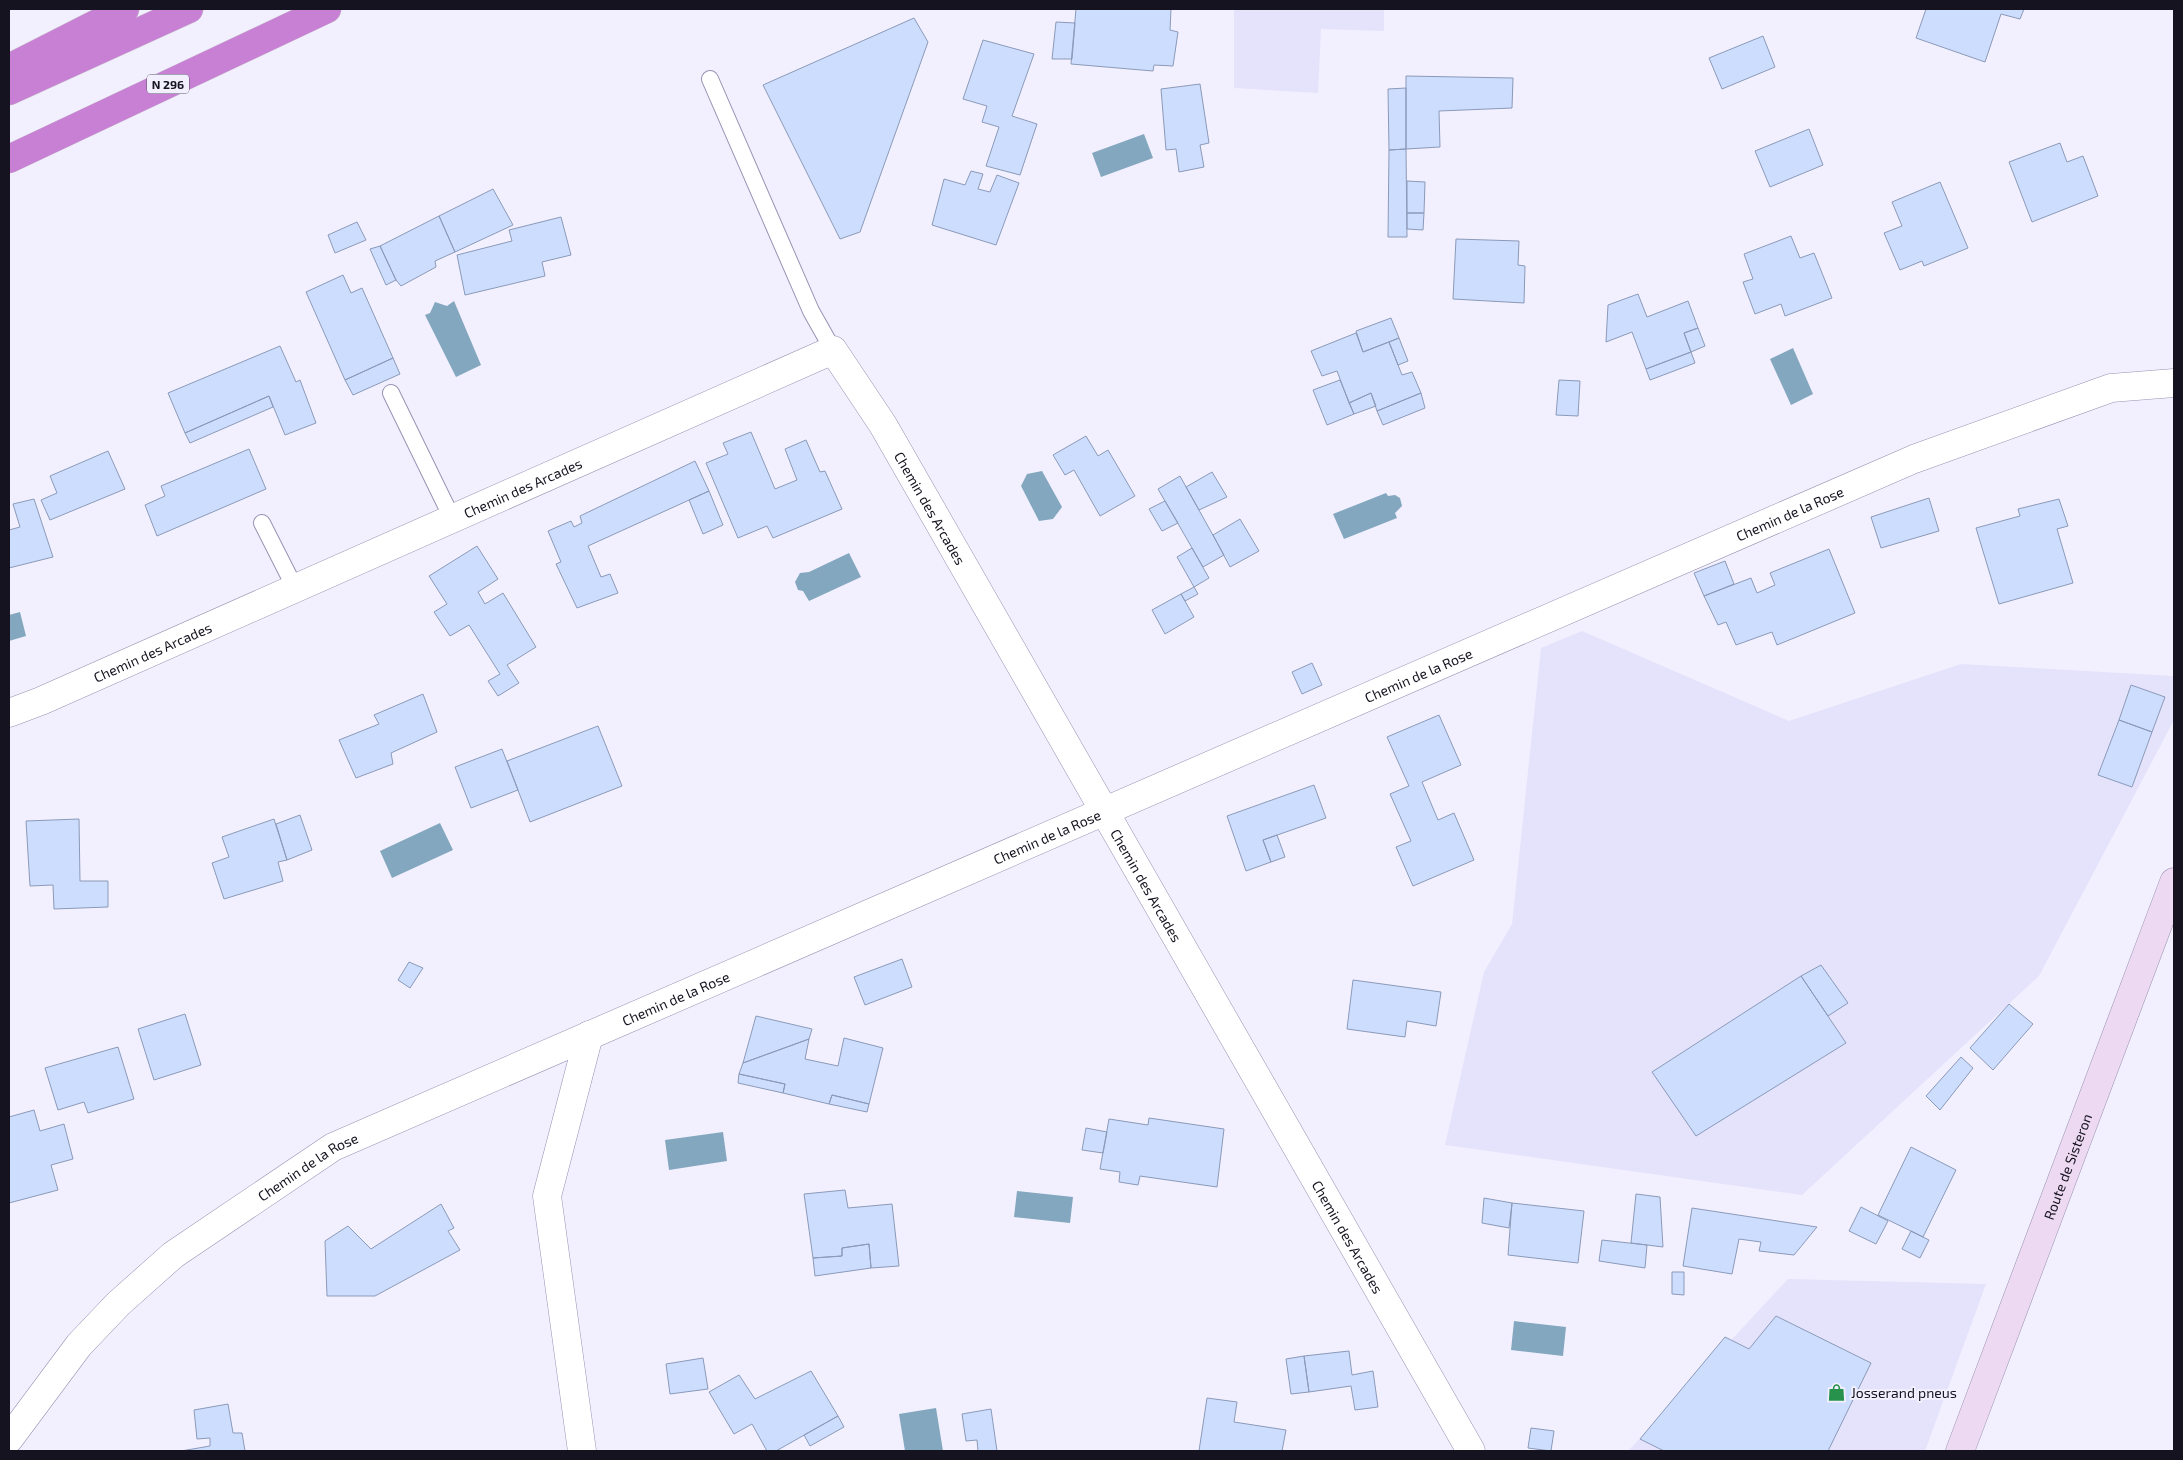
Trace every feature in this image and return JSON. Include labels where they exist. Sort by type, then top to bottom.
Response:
[{"type":"highway","points":[[9,68],[125,9]]},
{"type":"highway","points":[[9,91],[190,9]]},
{"type":"highway","name":"N 296","points":[[9,159],[327,9]]},
{"type":"main road","name":"Route de Sisteron","points":[[1960,1451],[2174,882]]},
{"type":"street","name":"Chemin des Arcades","points":[[9,713],[41,701],[832,350],[883,426],[1471,1451]]},
{"type":"street","name":"Chemin de la Rose","points":[[9,1439],[79,1345],[118,1304],[173,1254],[333,1148],[1914,459],[2111,388],[2174,383]]},
{"type":"street","points":[[582,1451],[547,1196],[589,1035]]},
{"type":"lane","points":[[710,80],[811,310],[832,350]]},
{"type":"lane","points":[[392,394],[452,518]]},
{"type":"lane","points":[[262,523],[295,588]]},
{"type":"shaded area","points":[[1234,9],[1384,9],[1384,31],[1321,29],[1318,93],[1234,88]]},
{"type":"shaded area","points":[[1582,631],[1789,721],[1961,664],[2174,676],[2174,720],[2039,976],[1802,1195],[1445,1145],[1484,972],[1512,924],[1541,648]]},
{"type":"shaded area","points":[[1788,1279],[1986,1284],[1925,1451],[1628,1451]]},
{"type":"water","points":[[1144,134],[1153,158],[1101,177],[1092,153]]},
{"type":"water","points":[[454,301],[481,365],[456,377],[425,315],[430,313],[435,302],[447,306]]},
{"type":"water","points":[[1793,348],[1813,394],[1791,405],[1770,359]]},
{"type":"water","points":[[1042,471],[1062,507],[1053,519],[1039,521],[1021,486],[1027,474]]},
{"type":"water","points":[[1386,493],[1388,496],[1395,495],[1400,498],[1402,506],[1395,513],[1397,518],[1344,539],[1333,514]]},
{"type":"water","points":[[849,553],[861,577],[809,601],[803,591],[798,590],[795,582],[800,573],[809,572]]},
{"type":"water","points":[[20,612],[26,636],[9,641],[9,615]]},
{"type":"water","points":[[440,823],[453,850],[392,878],[380,851]]},
{"type":"water","points":[[723,1132],[727,1161],[669,1170],[665,1140]]},
{"type":"water","points":[[1017,1191],[1073,1197],[1070,1223],[1014,1217]]},
{"type":"water","points":[[1514,1321],[1566,1327],[1563,1356],[1511,1350]]},
{"type":"water","points":[[936,1408],[943,1451],[905,1451],[899,1414]]},
{"type":"building","points":[[1076,9],[1171,9],[1170,30],[1178,32],[1173,66],[1154,65],[1153,71],[1071,64]]},
{"type":"building","points":[[1926,9],[2024,9],[2020,19],[2001,14],[1985,62],[1916,38]]},
{"type":"building","points":[[914,18],[928,42],[860,232],[840,239],[763,85]]},
{"type":"building","points":[[1056,22],[1075,23],[1072,59],[1052,59]]},
{"type":"building","points":[[1763,36],[1775,67],[1722,89],[1709,58]]},
{"type":"building","points":[[983,40],[1034,54],[1012,116],[1037,124],[1020,175],[986,166],[999,127],[982,122],[987,106],[963,99]]},
{"type":"building","points":[[1406,76],[1513,78],[1512,108],[1439,111],[1440,147],[1406,149]]},
{"type":"building","points":[[1200,84],[1209,143],[1200,145],[1204,167],[1179,172],[1176,149],[1166,150],[1161,89]]},
{"type":"building","points":[[1406,88],[1406,149],[1389,150],[1388,89]]},
{"type":"building","points":[[1809,129],[1823,165],[1770,187],[1755,151]]},
{"type":"building","points":[[2060,143],[2067,162],[2083,156],[2098,196],[2032,222],[2009,162]]},
{"type":"building","points":[[1406,149],[1407,237],[1388,237],[1389,150]]},
{"type":"building","points":[[971,171],[983,174],[978,189],[990,192],[997,175],[1019,183],[996,245],[932,225],[944,179],[965,185]]},
{"type":"building","points":[[1407,181],[1425,182],[1424,213],[1407,213]]},
{"type":"building","points":[[1940,182],[1968,248],[1924,266],[1922,261],[1900,270],[1884,233],[1902,226],[1892,202]]},
{"type":"building","points":[[493,189],[513,225],[455,252],[439,216]]},
{"type":"building","points":[[1407,213],[1424,213],[1423,230],[1407,229]]},
{"type":"building","points":[[439,216],[455,252],[435,261],[436,267],[401,286],[396,280],[380,246]]},
{"type":"building","points":[[561,217],[571,255],[542,262],[545,276],[465,295],[457,255],[512,241],[509,230]]},
{"type":"building","points":[[357,222],[366,240],[335,253],[328,235]]},
{"type":"building","points":[[1791,236],[1800,258],[1814,253],[1832,298],[1785,316],[1781,304],[1755,314],[1743,282],[1753,279],[1744,254]]},
{"type":"building","points":[[1456,239],[1519,241],[1518,265],[1525,266],[1524,303],[1453,299]]},
{"type":"building","points":[[380,246],[396,280],[386,285],[370,249]]},
{"type":"building","points":[[343,275],[351,293],[362,288],[393,358],[345,380],[306,292]]},
{"type":"building","points":[[1638,294],[1647,317],[1688,301],[1698,328],[1684,333],[1691,352],[1646,369],[1632,332],[1606,342],[1608,305]]},
{"type":"building","points":[[1391,318],[1399,338],[1363,352],[1356,331]]},
{"type":"building","points":[[1698,328],[1705,346],[1691,352],[1684,333]]},
{"type":"building","points":[[1356,333],[1363,352],[1389,342],[1402,375],[1412,372],[1421,393],[1377,411],[1371,393],[1349,403],[1337,371],[1322,376],[1311,351]]},
{"type":"building","points":[[1399,338],[1408,361],[1398,365],[1389,342]]},
{"type":"building","points":[[280,346],[296,382],[300,380],[316,423],[285,435],[269,396],[185,433],[168,393]]},
{"type":"building","points":[[1691,352],[1695,363],[1650,380],[1646,369]]},
{"type":"building","points":[[393,358],[400,374],[353,395],[345,380]]},
{"type":"building","points":[[1340,380],[1354,414],[1327,425],[1313,390]]},
{"type":"building","points":[[1559,380],[1580,381],[1578,416],[1556,415]]},
{"type":"building","points":[[1371,393],[1376,406],[1354,414],[1349,403]]},
{"type":"building","points":[[1421,393],[1425,408],[1383,425],[1377,411]]},
{"type":"building","points":[[269,396],[273,407],[190,443],[185,433]]},
{"type":"building","points":[[751,432],[775,489],[797,480],[785,449],[806,440],[820,472],[825,471],[842,509],[773,538],[767,526],[738,538],[706,463],[728,454],[723,443]]},
{"type":"building","points":[[1086,436],[1098,456],[1108,450],[1135,496],[1100,516],[1074,470],[1065,475],[1053,455]]},
{"type":"building","points":[[249,449],[266,489],[157,536],[145,505],[165,496],[161,486]]},
{"type":"building","points":[[108,451],[125,489],[50,520],[41,500],[57,493],[50,476]]},
{"type":"building","points":[[695,461],[709,491],[588,546],[601,577],[610,574],[618,593],[577,608],[556,564],[561,562],[548,531],[571,521],[574,527],[582,523],[580,516]]},
{"type":"building","points":[[1212,472],[1227,497],[1199,510],[1186,487]]},
{"type":"building","points":[[1180,476],[1224,555],[1203,567],[1158,489]]},
{"type":"building","points":[[709,491],[723,525],[703,534],[689,500]]},
{"type":"building","points":[[1929,498],[1939,531],[1881,548],[1871,517]]},
{"type":"building","points":[[34,499],[53,557],[9,568],[9,530],[20,527],[13,504]]},
{"type":"building","points":[[2059,499],[2068,526],[2057,529],[2073,583],[1999,604],[1976,528],[2020,516],[2018,509]]},
{"type":"building","points":[[1165,501],[1178,523],[1162,531],[1149,509]]},
{"type":"building","points":[[1240,519],[1259,551],[1230,567],[1213,535]]},
{"type":"building","points":[[477,546],[498,579],[478,592],[485,604],[503,593],[536,647],[507,665],[519,683],[498,696],[488,681],[500,674],[469,625],[450,636],[434,612],[447,604],[429,576]]},
{"type":"building","points":[[1192,548],[1209,578],[1194,587],[1177,557]]},
{"type":"building","points":[[1829,549],[1855,613],[1777,645],[1772,632],[1736,645],[1726,622],[1718,625],[1704,596],[1751,578],[1757,593],[1775,585],[1770,573]]},
{"type":"building","points":[[1725,561],[1734,584],[1704,596],[1694,573]]},
{"type":"building","points":[[1194,587],[1198,594],[1185,601],[1181,594]]},
{"type":"building","points":[[1181,594],[1194,617],[1165,634],[1152,610]]},
{"type":"building","points":[[1312,663],[1322,685],[1302,694],[1292,672]]},
{"type":"building","points":[[2131,685],[2165,697],[2152,732],[2119,720]]},
{"type":"building","points":[[423,694],[437,732],[391,753],[393,764],[356,778],[339,740],[379,724],[374,715]]},
{"type":"building","points":[[1439,715],[1461,765],[1422,782],[1438,820],[1454,813],[1474,860],[1413,886],[1396,847],[1411,841],[1390,794],[1409,786],[1387,737]]},
{"type":"building","points":[[2119,720],[2152,732],[2132,787],[2098,775]]},
{"type":"building","points":[[598,726],[622,786],[530,822],[507,761]]},
{"type":"building","points":[[502,749],[518,790],[471,808],[455,767]]},
{"type":"building","points":[[1314,785],[1326,818],[1263,840],[1271,862],[1246,871],[1227,816]]},
{"type":"building","points":[[300,815],[312,850],[287,860],[276,824]]},
{"type":"building","points":[[79,819],[80,881],[108,881],[108,907],[54,909],[53,885],[30,886],[26,821]]},
{"type":"building","points":[[274,819],[287,860],[278,862],[283,881],[224,899],[212,863],[229,857],[222,837]]},
{"type":"building","points":[[1277,835],[1285,857],[1271,862],[1263,840]]},
{"type":"building","points":[[902,959],[912,987],[865,1005],[854,977]]},
{"type":"building","points":[[409,962],[423,968],[410,988],[398,980]]},
{"type":"building","points":[[1821,965],[1848,1003],[1828,1016],[1801,976]]},
{"type":"building","points":[[1801,976],[1846,1043],[1696,1136],[1652,1072]]},
{"type":"building","points":[[1353,980],[1441,992],[1436,1026],[1407,1021],[1405,1037],[1347,1029]]},
{"type":"building","points":[[2009,1004],[2033,1024],[1993,1070],[1970,1048]]},
{"type":"building","points":[[185,1014],[201,1065],[154,1080],[138,1029]]},
{"type":"building","points":[[756,1016],[812,1029],[809,1039],[743,1063]]},
{"type":"building","points":[[844,1038],[883,1048],[869,1104],[832,1095],[829,1104],[783,1093],[785,1084],[739,1074],[743,1063],[809,1039],[805,1059],[838,1066]]},
{"type":"building","points":[[118,1047],[134,1099],[88,1113],[84,1102],[58,1110],[45,1068]]},
{"type":"building","points":[[1961,1057],[1973,1068],[1940,1110],[1926,1096]]},
{"type":"building","points":[[739,1074],[785,1084],[783,1093],[738,1083]]},
{"type":"building","points":[[832,1095],[869,1104],[867,1112],[829,1104]]},
{"type":"building","points":[[34,1110],[40,1131],[64,1124],[73,1159],[51,1165],[58,1190],[9,1203],[9,1117]]},
{"type":"building","points":[[1149,1118],[1224,1129],[1217,1187],[1140,1176],[1138,1185],[1119,1182],[1120,1172],[1100,1169],[1109,1119],[1148,1125]]},
{"type":"building","points":[[1086,1128],[1107,1132],[1103,1153],[1082,1150]]},
{"type":"building","points":[[1911,1147],[1956,1170],[1923,1237],[1878,1215]]},
{"type":"building","points":[[845,1190],[848,1208],[892,1204],[899,1266],[871,1268],[869,1244],[842,1248],[842,1256],[813,1258],[804,1194]]},
{"type":"building","points":[[1636,1194],[1660,1197],[1663,1247],[1631,1243]]},
{"type":"building","points":[[1484,1198],[1512,1203],[1509,1228],[1482,1223]]},
{"type":"building","points":[[1512,1203],[1584,1211],[1578,1263],[1508,1255]]},
{"type":"building","points":[[441,1204],[454,1228],[448,1231],[460,1250],[375,1296],[327,1296],[325,1241],[348,1226],[371,1249]]},
{"type":"building","points":[[1861,1207],[1888,1221],[1876,1244],[1849,1231]]},
{"type":"building","points":[[1692,1208],[1817,1227],[1794,1255],[1759,1251],[1761,1242],[1739,1239],[1732,1274],[1683,1266]]},
{"type":"building","points":[[1911,1231],[1929,1240],[1920,1258],[1902,1249]]},
{"type":"building","points":[[1602,1240],[1647,1245],[1645,1268],[1599,1261]]},
{"type":"building","points":[[869,1244],[871,1268],[815,1276],[813,1258],[842,1256],[842,1248]]},
{"type":"building","points":[[1672,1272],[1684,1272],[1684,1295],[1672,1294]]},
{"type":"building","points":[[1776,1316],[1871,1363],[1828,1451],[1664,1451],[1640,1439],[1725,1337],[1749,1349]]},
{"type":"building","points":[[1349,1351],[1352,1375],[1373,1371],[1378,1407],[1355,1410],[1351,1386],[1309,1392],[1304,1356]]},
{"type":"building","points":[[1304,1356],[1309,1392],[1291,1394],[1286,1359]]},
{"type":"building","points":[[703,1358],[708,1389],[670,1394],[666,1364]]},
{"type":"building","points":[[811,1371],[838,1416],[776,1451],[767,1451],[752,1424],[734,1434],[709,1392],[739,1375],[755,1399]]},
{"type":"building","points":[[1207,1398],[1237,1402],[1234,1422],[1286,1430],[1282,1451],[1199,1451]]},
{"type":"building","points":[[228,1404],[233,1433],[242,1433],[245,1451],[181,1451],[210,1446],[210,1438],[197,1439],[194,1410]]},
{"type":"building","points":[[991,1409],[997,1451],[978,1451],[977,1440],[966,1441],[962,1414]]},
{"type":"building","points":[[838,1416],[844,1427],[810,1446],[804,1435]]},
{"type":"building","points":[[1531,1428],[1554,1431],[1551,1451],[1528,1448]]},
{"type":"place","name":"Josserand pneus","points":[[1837,1392]]}]
